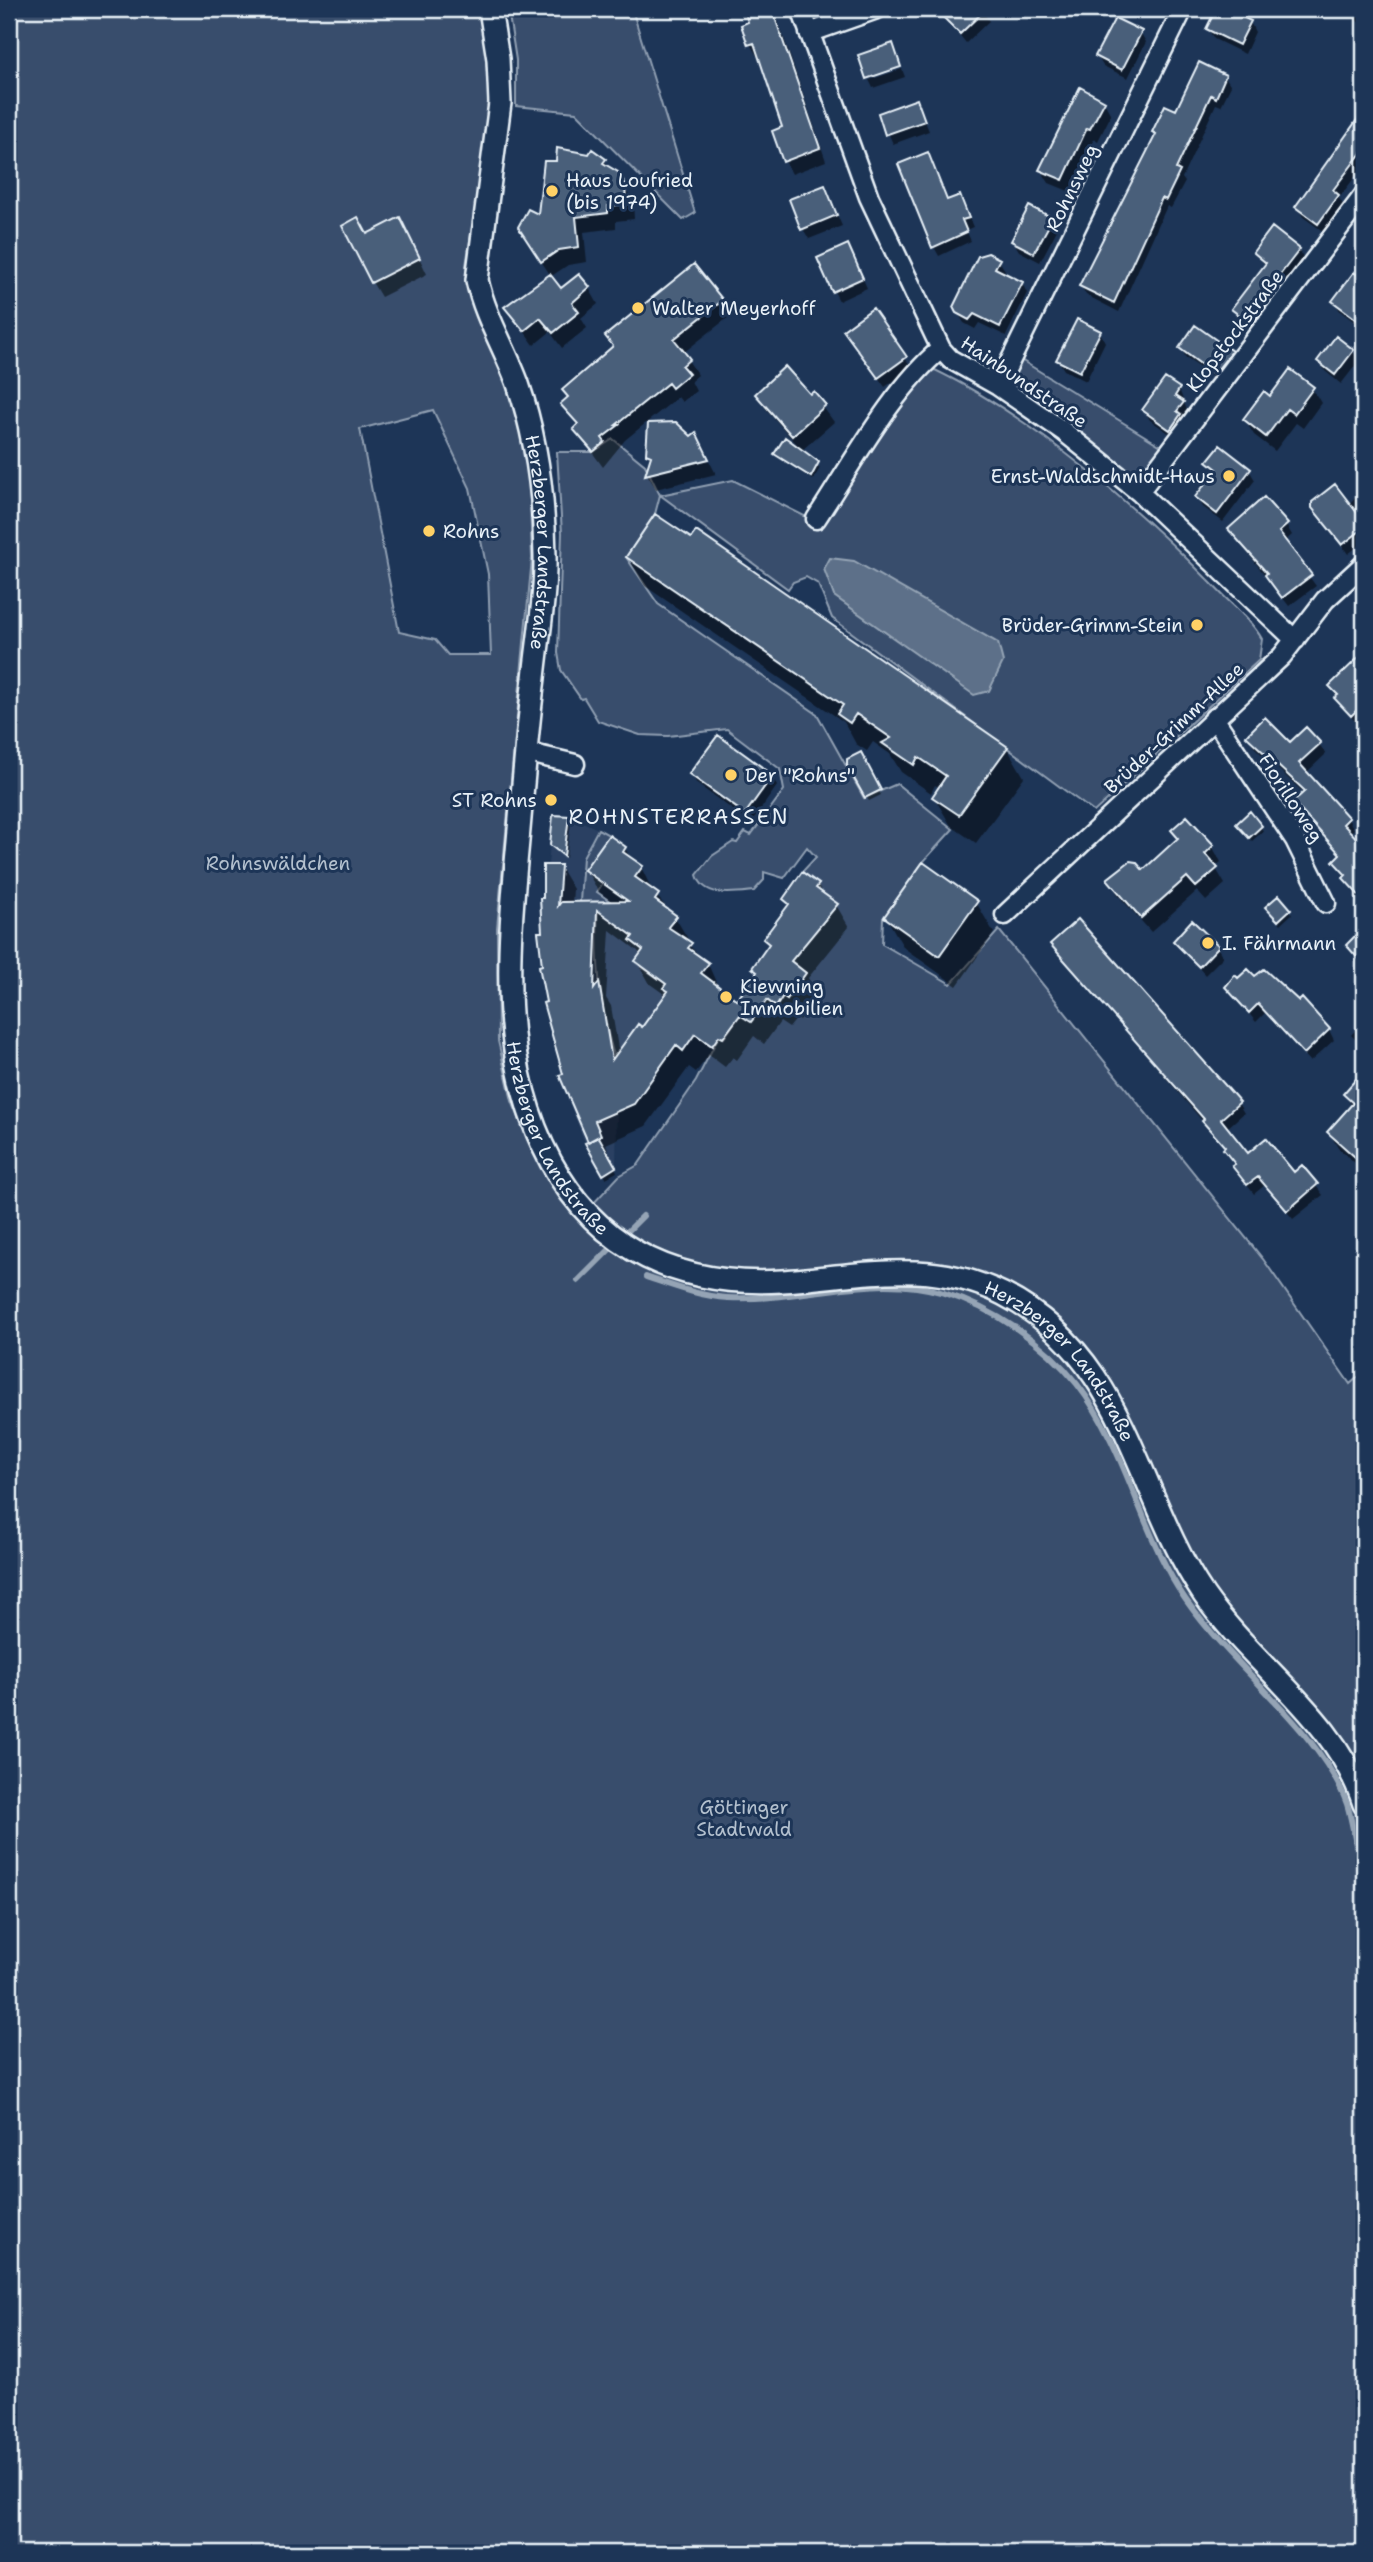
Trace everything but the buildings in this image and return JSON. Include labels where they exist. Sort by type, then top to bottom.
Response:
[{"type":"street","name":"Herzberger Landstraße","points":[[491,9],[498,59],[500,103],[477,280],[483,306],[517,381],[537,446],[545,559],[510,934],[513,1044],[524,1093],[542,1142],[579,1204],[601,1228],[627,1248],[662,1265],[731,1281],[769,1281],[881,1270],[942,1274],[1000,1293],[1021,1305],[1074,1351],[1100,1385],[1121,1420],[1183,1559],[1203,1593],[1231,1630],[1331,1738],[1358,1786],[1364,1804]]},
{"type":"street","name":"Hainbundstraße","points":[[801,9],[869,197],[941,349],[950,359],[998,386],[1063,431],[1139,492],[1295,640]]},
{"type":"street","points":[[809,33],[877,9]]},
{"type":"street","name":"Rohnsweg","points":[[998,386],[1184,9]]},
{"type":"street","name":"Klopstockstraße","points":[[1139,492],[1364,195]]},
{"type":"street","points":[[816,519],[879,424],[926,361],[941,349]]},
{"type":"street","name":"Brüder-Grimm-Allee","points":[[1005,915],[1282,656],[1325,600],[1364,564]]},
{"type":"street","name":"Fiorilloweg","points":[[1214,718],[1295,840],[1326,903]]},
{"type":"street","points":[[525,752],[575,764]]},
{"type":"shaded area","points":[[830,558],[854,561],[998,643],[1003,662],[989,691],[974,695],[834,596],[824,569]]},
{"type":"shaded area","points":[[553,815],[569,816],[598,829],[590,841],[581,902],[598,901],[595,954],[603,1010],[611,1054],[626,1087],[617,1111],[616,1167],[603,1175],[585,1143],[559,1075],[562,1073],[543,1003],[546,1002],[538,932],[542,932],[540,898],[543,898]]},
{"type":"green space","name":"Göttinger Stadtwald","points":[[9,9],[482,9],[490,111],[466,266],[470,294],[507,381],[528,442],[532,558],[497,928],[498,1041],[512,1101],[528,1140],[547,1175],[578,1220],[619,1176],[638,1165],[696,1081],[719,1036],[724,1038],[740,1015],[751,1022],[767,1000],[776,1007],[783,996],[787,999],[806,973],[790,961],[837,904],[812,894],[819,884],[802,872],[816,857],[807,847],[784,878],[764,872],[764,880],[754,891],[721,893],[706,888],[697,875],[712,856],[733,842],[737,843],[745,832],[751,835],[784,790],[780,769],[727,729],[668,736],[640,735],[598,721],[584,698],[581,699],[561,670],[558,653],[562,533],[557,452],[593,452],[613,439],[645,465],[660,495],[655,514],[626,557],[658,604],[817,714],[864,798],[897,784],[953,829],[923,862],[883,918],[882,944],[951,984],[999,930],[1263,1259],[1350,1384],[1364,1372],[1364,2553],[9,2553]],"holes":[[[433,410],[470,488],[488,574],[491,655],[448,655],[435,640],[399,632],[360,429]]]},
{"type":"green space","points":[[508,9],[632,9],[695,213],[683,220],[576,112],[516,106],[516,60]]},
{"type":"green space","points":[[1021,360],[1166,449],[1145,473],[1131,475],[1020,392],[1014,373]]},
{"type":"green space","points":[[935,370],[1008,412],[1082,466],[1183,555],[1245,617],[1262,639],[1259,660],[1094,812],[832,618],[818,584],[806,577],[793,582],[788,589],[660,495],[733,480],[820,524],[882,427],[928,371]]},
{"type":"green space","points":[[598,829],[609,835],[594,856],[588,872],[603,883],[597,892],[610,901],[636,931],[630,940],[643,950],[635,962],[660,980],[670,979],[663,988],[689,1007],[642,1027],[638,1024],[626,1087],[610,1042],[601,996],[597,950],[598,902],[580,902],[583,857]]},
{"type":"waterway","points":[[626,1233],[643,1216]]},
{"type":"waterway","points":[[578,1281],[612,1247]]},
{"type":"waterway","points":[[646,1277],[696,1293],[728,1298],[782,1296],[863,1286],[917,1287],[944,1293],[981,1308],[1034,1341],[1064,1369],[1093,1407],[1119,1458],[1152,1538],[1178,1588],[1220,1642],[1316,1748],[1334,1776],[1347,1804],[1358,1856]]},
{"type":"place","name":"Haus Loufried (bis 1974)","points":[[552,191]]},
{"type":"place","name":"Walter Meyerhoff","points":[[638,308]]},
{"type":"place","name":"Ernst-Waldschmidt-Haus","points":[[1229,476]]},
{"type":"place","name":"Rohns","points":[[429,531]]},
{"type":"place","name":"Brüder-Grimm-Stein","points":[[1197,625]]},
{"type":"place","name":"Der \"Rohns\"","points":[[731,775]]},
{"type":"place","name":"ST Rohns","points":[[551,800]]},
{"type":"place","name":"I. Fährmann","points":[[1208,943]]},
{"type":"place","name":"Kiewning Immobilien","points":[[726,997]]},
{"type":"district","name":"ROHNSTERRASSEN","points":[[679,817]]},
{"type":"park label","name":"Rohnswäldchen","points":[[278,863]]}]
